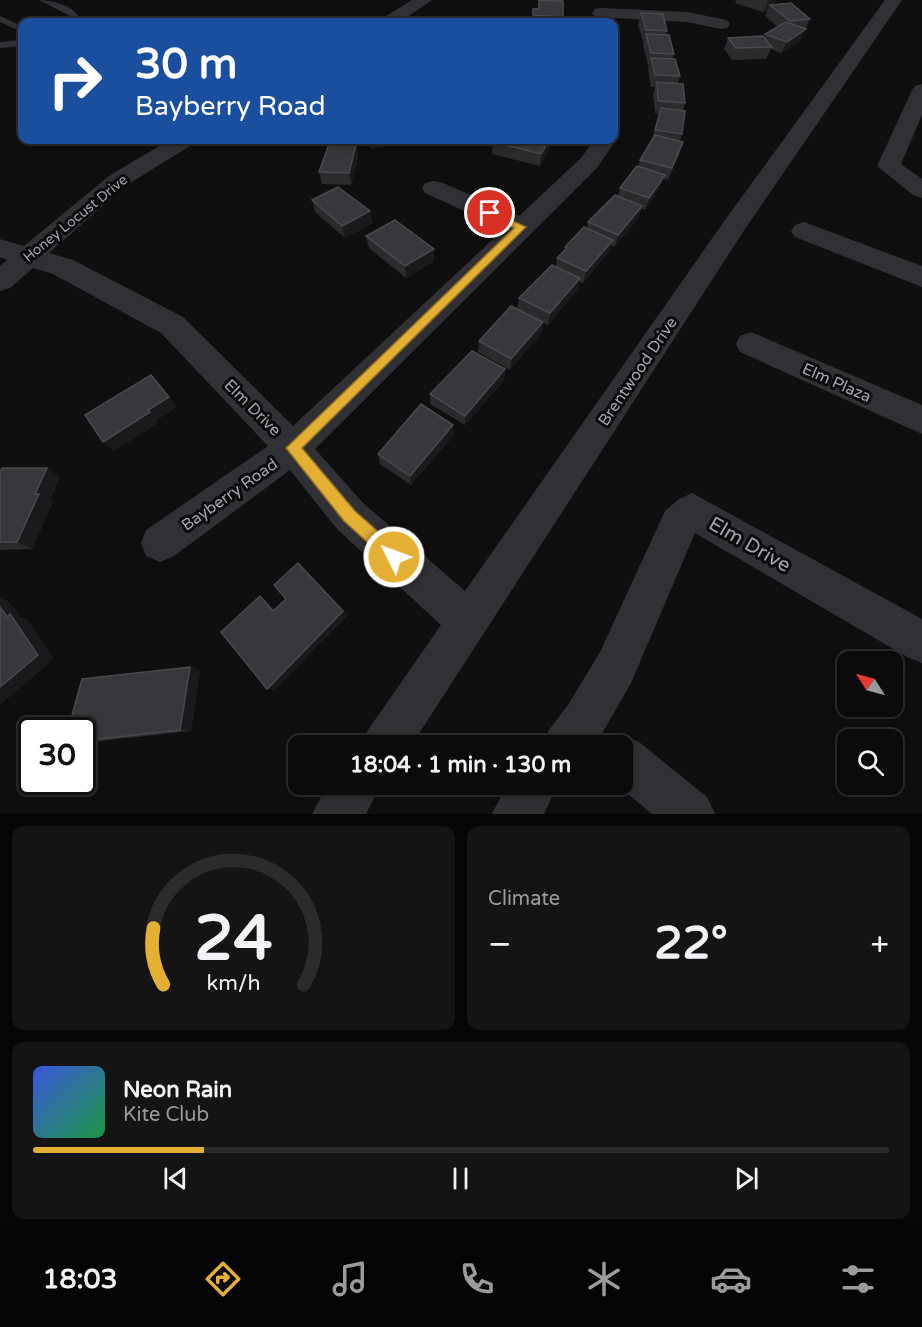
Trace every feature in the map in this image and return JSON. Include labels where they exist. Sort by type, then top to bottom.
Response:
[{"type":"street","points":[[395,18],[424,0]]},
{"type":"street","name":"Brentwood Drive","points":[[392,735],[734,226],[894,0]]},
{"type":"street","points":[[600,12],[687,16],[720,24]]},
{"type":"street","points":[[922,90],[889,166],[922,190]]},
{"type":"street","name":"Honey Locust Drive","points":[[0,281],[14,251],[117,181],[177,144]]},
{"type":"street","name":"Bayberry Road","points":[[160,543],[293,448],[589,162],[602,144]]},
{"type":"street","points":[[434,188],[521,227]]},
{"type":"street","points":[[804,231],[922,277]]},
{"type":"street","name":"Elm Drive","points":[[14,251],[85,276],[172,325],[293,448],[350,516],[469,622]]},
{"type":"street","name":"Elm Plaza","points":[[751,344],[922,420]]},
{"type":"street","name":"Elm Drive","points":[[586,735],[678,524],[692,511],[922,642]]},
{"type":"street","points":[[633,768],[690,814]]},
{"type":"street","points":[[337,814],[350,795]]},
{"type":"street","points":[[516,814],[527,795]]},
{"type":"lane","points":[[43,0],[74,14],[76,18]]},
{"type":"lane","points":[[0,18],[18,27]]},
{"type":"lane","points":[[0,45],[18,43]]},
{"type":"building","points":[[539,0],[563,1],[563,17],[533,15],[533,9],[539,9]]},
{"type":"building","points":[[791,3],[810,19],[790,21],[770,5]]},
{"type":"building","points":[[641,13],[663,14],[667,31],[646,30]]},
{"type":"building","points":[[786,22],[806,29],[787,42],[765,34]]},
{"type":"building","points":[[646,34],[669,35],[674,54],[651,53]]},
{"type":"building","points":[[763,36],[772,47],[736,48],[728,38]]},
{"type":"building","points":[[651,58],[675,59],[680,76],[655,75]]},
{"type":"building","points":[[657,82],[683,84],[685,103],[658,101]]},
{"type":"building","points":[[661,108],[685,111],[682,134],[655,130]]},
{"type":"building","points":[[655,135],[683,142],[672,168],[640,160]]},
{"type":"building","points":[[329,144],[356,145],[349,173],[319,172]]},
{"type":"building","points":[[501,144],[547,144],[541,154]]},
{"type":"building","points":[[637,166],[665,175],[649,198],[620,188]]},
{"type":"building","points":[[338,187],[370,211],[342,226],[312,200]]},
{"type":"building","points":[[615,195],[642,206],[618,235],[588,222]]},
{"type":"building","points":[[395,220],[434,249],[405,266],[366,236]]},
{"type":"building","points":[[584,227],[613,240],[586,271],[557,258]]},
{"type":"building","points":[[552,265],[580,278],[550,313],[519,298]]},
{"type":"building","points":[[511,306],[543,322],[511,359],[479,341]]},
{"type":"building","points":[[472,351],[505,369],[465,416],[430,394]]},
{"type":"building","points":[[151,375],[169,397],[103,442],[85,415]]},
{"type":"building","points":[[421,404],[453,425],[410,476],[378,454]]},
{"type":"building","points":[[2,468],[47,468],[35,494],[39,494],[17,542],[0,542],[0,472]]},
{"type":"building","points":[[298,563],[343,611],[267,689],[221,632],[260,596],[273,611],[286,599],[274,585]]},
{"type":"building","points":[[0,607],[7,617],[10,614],[38,655],[0,687]]},
{"type":"building","points":[[190,667],[180,730],[96,739],[96,717],[72,717],[82,679]]},
{"type":"route","points":[[394,557],[350,516],[293,448],[521,227],[490,213]]}]
